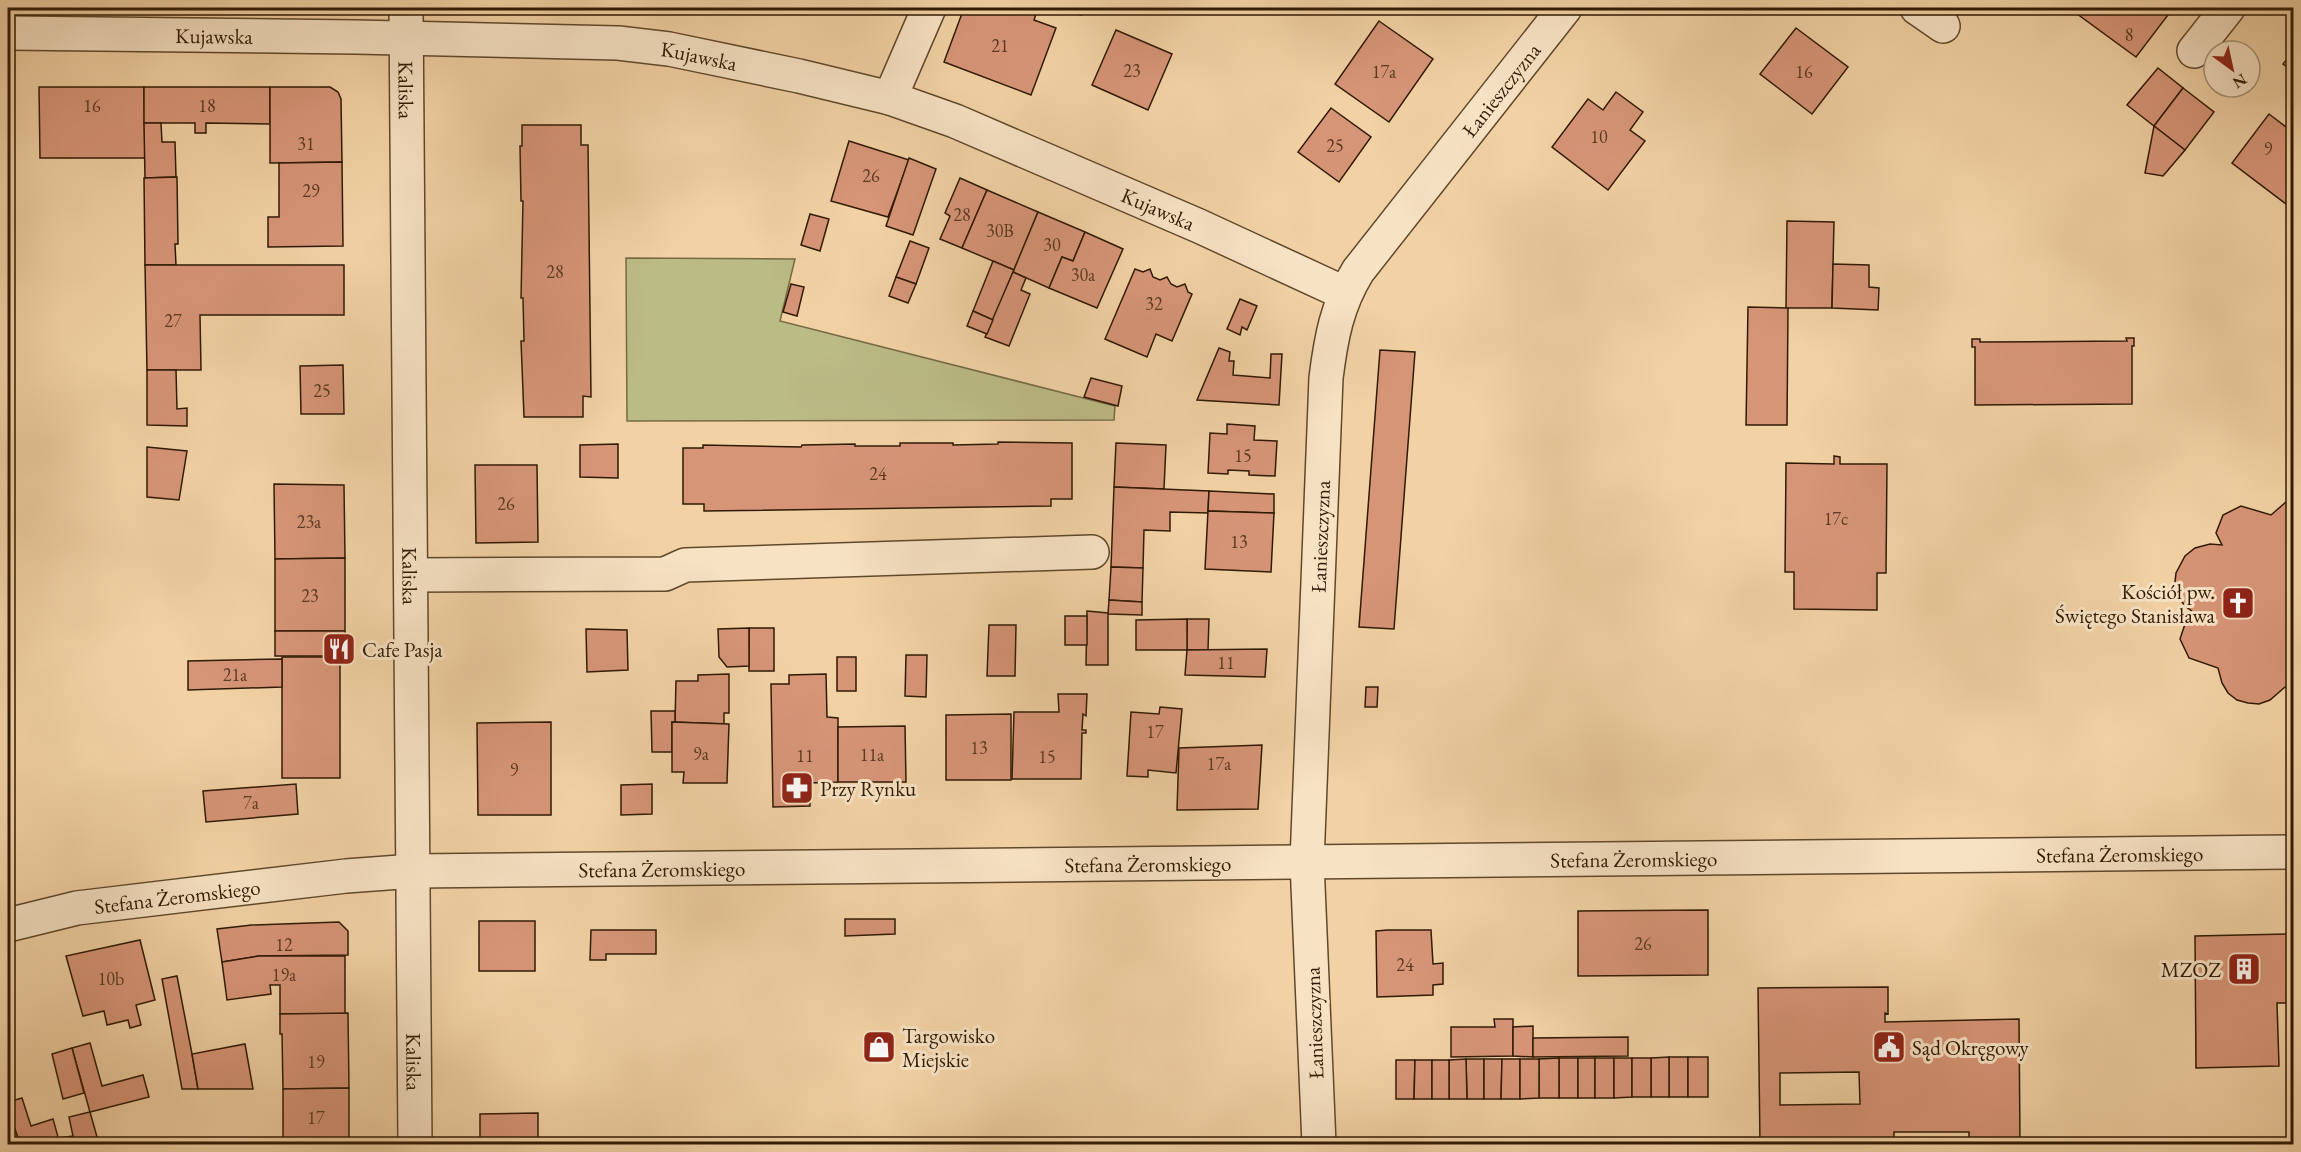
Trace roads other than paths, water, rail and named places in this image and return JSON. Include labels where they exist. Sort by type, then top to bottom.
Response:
[{"type":"street","points":[[890,98],[929,8]]},
{"type":"street","name":"Łanieszczyzna","points":[[1318,1144],[1307,862],[1326,378],[1330,344],[1344,293],[1358,271],[1565,8]]},
{"type":"street","points":[[2194,51],[2228,8]]},
{"type":"street","name":"Kujawska","points":[[8,33],[406,23],[630,44],[726,60],[890,98],[955,121],[1199,226],[1344,293]]},
{"type":"street","name":"Kaliska","points":[[406,23],[415,1144]]},
{"type":"street","points":[[411,574],[665,574],[685,565],[1092,552]]},
{"type":"street","name":"Stefana Żeromskiego","points":[[8,926],[77,908],[346,876],[414,871],[2294,852]]},
{"type":"place","name":"Kościół pw. Świętego Stanisława","points":[[2238,603]]},
{"type":"place","name":"Cafe Pasja","points":[[339,649]]},
{"type":"place","name":"Przy Rynku","points":[[797,788]]},
{"type":"place","name":"MZOZ","points":[[2244,969]]},
{"type":"place","name":"Targowisko Miejskie","points":[[879,1047]]},
{"type":"place","name":"Sąd Okręgowy","points":[[1889,1047]]}]
